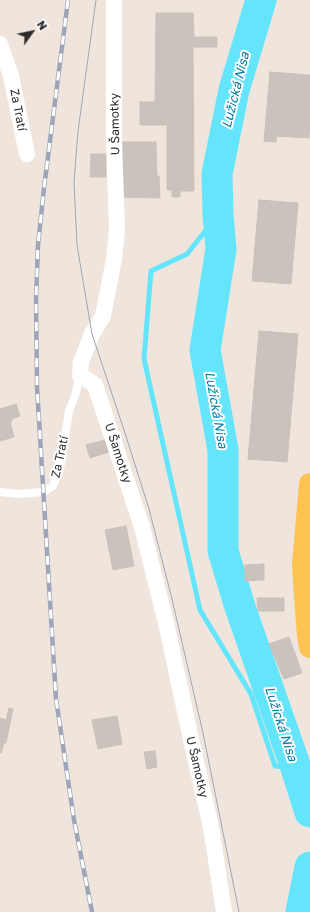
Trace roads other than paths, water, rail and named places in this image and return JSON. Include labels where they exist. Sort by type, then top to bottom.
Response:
[{"type":"main road","points":[[310,484],[303,564],[310,647]]},
{"type":"street","name":"U Šamotky","points":[[114,0],[114,140],[117,230],[114,259],[103,316],[92,334],[81,362],[80,375],[95,385],[142,527],[167,627],[211,827],[224,912]]},
{"type":"street","name":"Za Tratí","points":[[0,44],[11,76],[27,154]]},
{"type":"lane","name":"Za Tratí","points":[[0,492],[20,494],[43,492],[53,486],[60,469],[69,412],[80,375]]},
{"type":"waterway","name":"Lužická Nisa","points":[[261,0],[234,90],[217,174],[221,249],[205,350],[223,450],[223,551],[240,607],[310,812]]},
{"type":"waterway","points":[[218,215],[187,254],[151,271],[144,359],[200,610],[251,694],[275,766],[296,768]]},
{"type":"waterway","name":"Lužická Nisa","points":[[301,912],[310,867]]},
{"type":"tram line","points":[[96,0],[78,131],[74,182],[77,245],[92,334],[149,509],[172,599],[203,733],[239,912]]},
{"type":"railway","points":[[68,0],[38,245],[36,300],[37,387],[56,699],[74,820],[92,912]]}]
